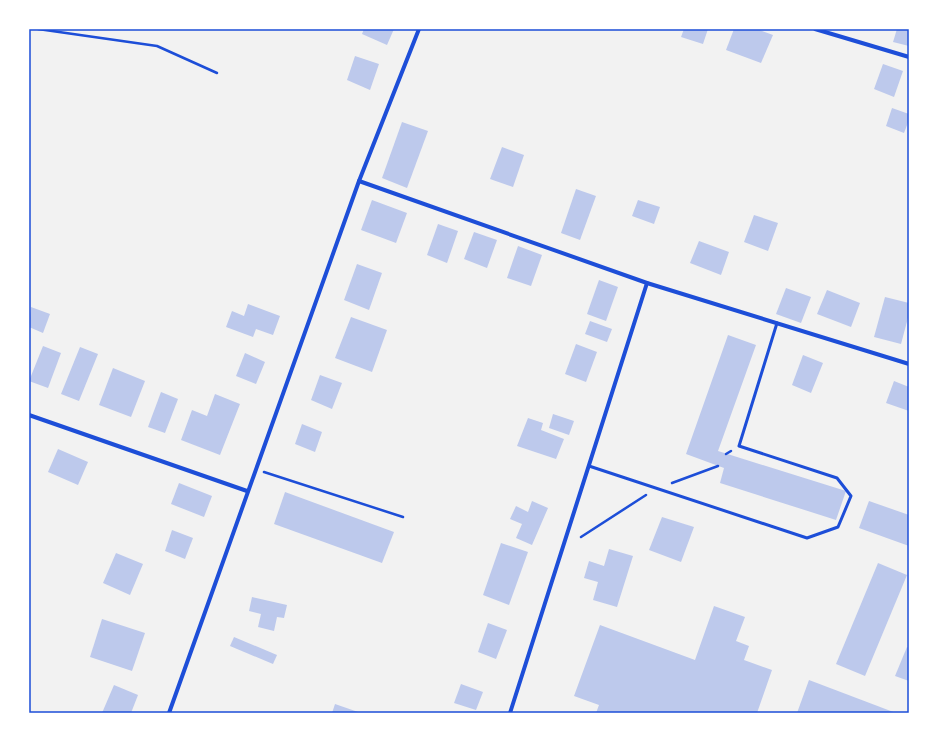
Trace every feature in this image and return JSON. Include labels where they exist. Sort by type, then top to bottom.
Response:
[{"type":"street","points":[[169,713],[359,181],[419,29]]},
{"type":"street","points":[[815,29],[909,57]]},
{"type":"street","points":[[359,181],[647,283],[909,364]]},
{"type":"street","points":[[510,713],[647,283]]},
{"type":"street","points":[[29,415],[248,491]]},
{"type":"lane","points":[[589,466],[807,538],[838,527],[850,496],[837,478],[739,446],[777,323]]},
{"type":"path","points":[[38,29],[157,46],[217,73]]},
{"type":"path","points":[[581,537],[657,488],[718,466]]},
{"type":"path","points":[[255,469],[402,517]]},
{"type":"building","points":[[364,29],[394,29],[387,45],[362,34]]},
{"type":"building","points":[[684,29],[708,29],[703,44],[681,37]]},
{"type":"building","points":[[734,29],[757,29],[773,35],[761,63],[726,50]]},
{"type":"building","points":[[897,29],[909,29],[909,46],[893,42]]},
{"type":"building","points":[[355,56],[379,64],[370,90],[347,80]]},
{"type":"building","points":[[883,64],[903,71],[894,97],[874,89]]},
{"type":"building","points":[[892,108],[909,114],[909,120],[904,133],[886,126]]},
{"type":"building","points":[[402,122],[428,131],[407,188],[382,178]]},
{"type":"building","points":[[502,147],[524,155],[513,187],[490,179]]},
{"type":"building","points":[[576,189],[596,196],[580,240],[561,233]]},
{"type":"building","points":[[372,200],[407,213],[396,243],[361,230]]},
{"type":"building","points":[[638,200],[660,207],[654,224],[632,216]]},
{"type":"building","points":[[754,215],[778,223],[768,251],[744,242]]},
{"type":"building","points":[[438,224],[458,231],[447,263],[427,255]]},
{"type":"building","points":[[474,232],[497,240],[487,268],[464,259]]},
{"type":"building","points":[[699,241],[729,252],[721,275],[690,263]]},
{"type":"building","points":[[518,246],[542,255],[531,286],[507,278]]},
{"type":"building","points":[[357,264],[382,273],[369,310],[344,300]]},
{"type":"building","points":[[599,280],[618,287],[606,321],[587,314]]},
{"type":"building","points":[[786,288],[811,297],[801,323],[776,314]]},
{"type":"building","points":[[827,290],[860,303],[851,327],[817,314]]},
{"type":"building","points":[[885,297],[909,303],[909,314],[901,344],[874,337]]},
{"type":"building","points":[[248,304],[280,316],[273,335],[256,329],[253,337],[226,327],[232,311],[244,316]]},
{"type":"building","points":[[31,307],[50,314],[43,333],[29,327]]},
{"type":"building","points":[[351,317],[387,330],[372,372],[335,358]]},
{"type":"building","points":[[590,321],[612,329],[607,342],[585,334]]},
{"type":"building","points":[[728,335],[756,345],[718,451],[846,491],[836,520],[720,483],[724,468],[686,454]]},
{"type":"building","points":[[576,344],[597,352],[586,382],[565,374]]},
{"type":"building","points":[[43,346],[61,353],[48,388],[29,381]]},
{"type":"building","points":[[80,347],[98,354],[79,401],[61,394]]},
{"type":"building","points":[[245,353],[265,362],[256,384],[236,376]]},
{"type":"building","points":[[803,355],[823,363],[811,393],[792,385]]},
{"type":"building","points":[[113,368],[145,381],[131,417],[99,405]]},
{"type":"building","points":[[320,375],[342,383],[332,409],[311,400]]},
{"type":"building","points":[[894,381],[909,387],[909,411],[886,403]]},
{"type":"building","points":[[161,392],[178,399],[165,433],[148,427]]},
{"type":"building","points":[[215,394],[240,404],[220,455],[181,440],[192,410],[207,416]]},
{"type":"building","points":[[553,414],[574,421],[569,435],[549,428]]},
{"type":"building","points":[[528,418],[543,423],[541,430],[564,439],[556,459],[517,446]]},
{"type":"building","points":[[302,424],[322,432],[315,452],[295,444]]},
{"type":"building","points":[[58,449],[88,462],[78,485],[48,472]]},
{"type":"building","points":[[179,483],[212,496],[204,517],[171,504]]},
{"type":"building","points":[[285,492],[394,532],[382,563],[274,524]]},
{"type":"building","points":[[532,501],[548,508],[532,545],[516,538],[522,524],[510,519],[516,506],[528,512]]},
{"type":"building","points":[[869,501],[909,515],[909,546],[859,528]]},
{"type":"building","points":[[662,517],[694,527],[681,562],[649,550]]},
{"type":"building","points":[[172,530],[193,538],[185,559],[165,551]]},
{"type":"building","points":[[501,543],[528,552],[509,605],[483,595]]},
{"type":"building","points":[[609,549],[633,556],[617,607],[593,600],[598,582],[584,578],[589,561],[604,566]]},
{"type":"building","points":[[116,553],[143,564],[130,595],[103,583]]},
{"type":"building","points":[[878,563],[907,575],[865,676],[836,664]]},
{"type":"building","points":[[252,597],[287,605],[284,618],[277,617],[274,631],[258,627],[261,614],[249,611]]},
{"type":"building","points":[[714,606],[745,617],[736,641],[749,646],[744,660],[772,670],[757,713],[596,713],[599,705],[574,696],[600,625],[695,660]]},
{"type":"building","points":[[102,619],[145,633],[132,671],[90,657]]},
{"type":"building","points":[[488,623],[507,630],[496,659],[478,652]]},
{"type":"building","points":[[234,637],[277,655],[273,664],[230,646]]},
{"type":"building","points":[[907,647],[909,648],[909,681],[895,676]]},
{"type":"building","points":[[809,680],[896,713],[797,713]]},
{"type":"building","points":[[461,684],[483,692],[476,710],[454,703]]},
{"type":"building","points":[[114,685],[138,695],[131,713],[102,713]]},
{"type":"building","points":[[335,704],[361,713],[332,713]]}]
